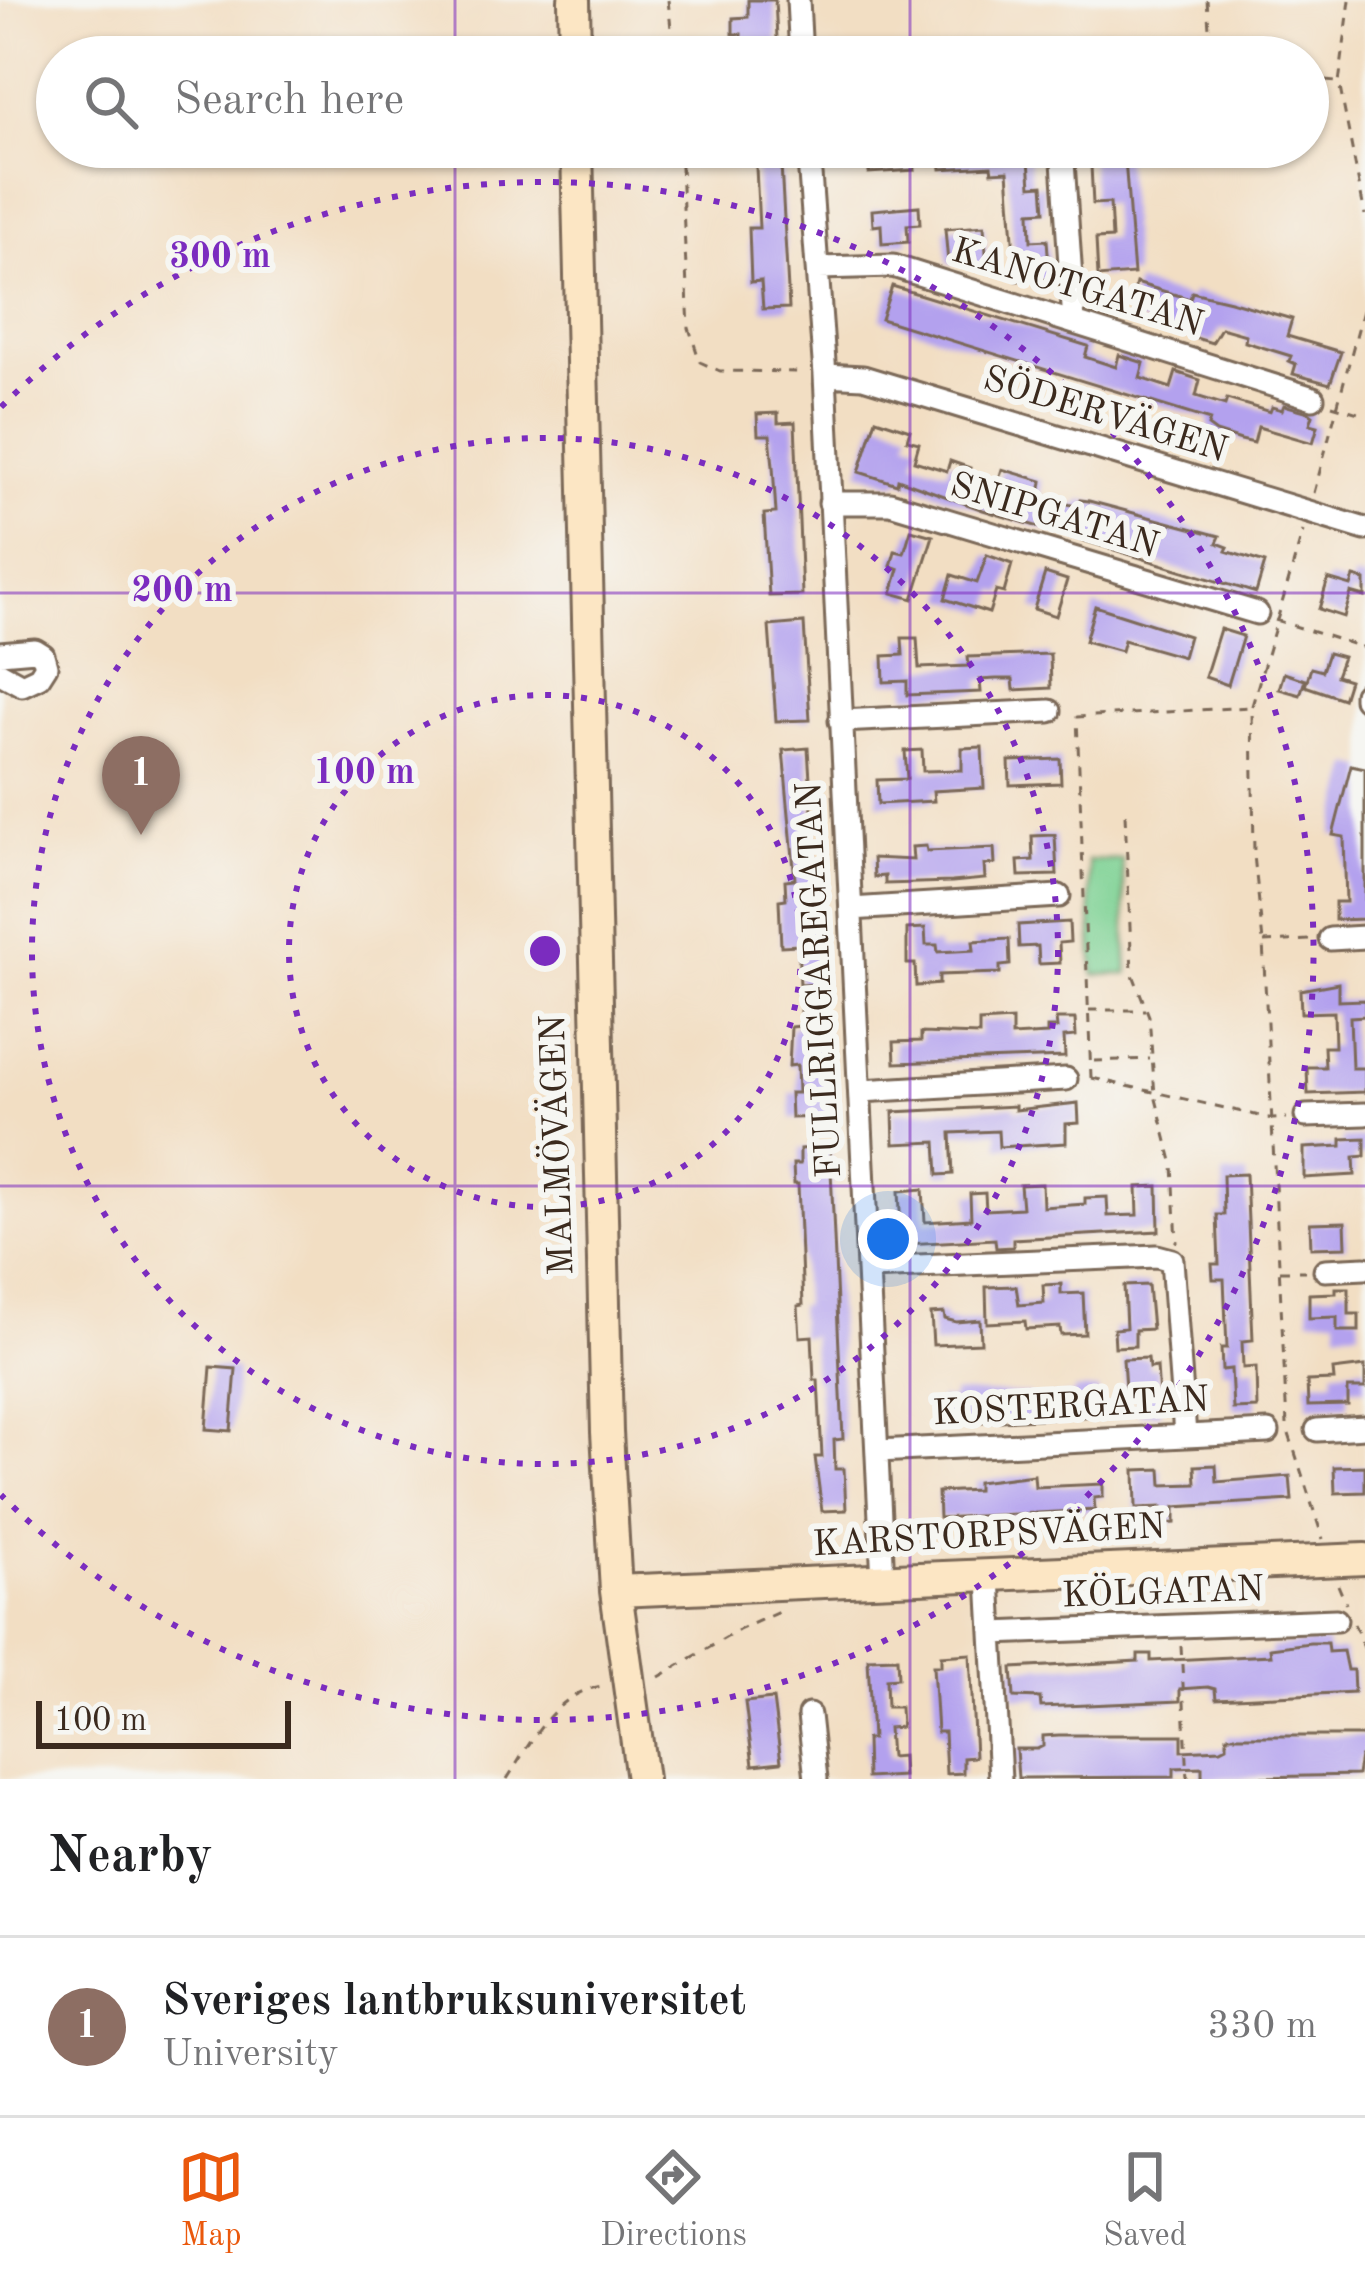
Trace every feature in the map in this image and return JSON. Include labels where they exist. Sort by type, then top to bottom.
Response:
[{"type":"main road","points":[[574,0],[575,36]]},
{"type":"main road","name":"MALMÖVÄGEN","points":[[578,168],[607,1432],[616,1591],[642,1779]]},
{"type":"main road","name":"KARSTORPSVÄGEN","points":[[616,1591],[1365,1559]]},
{"type":"street","points":[[798,0],[800,36]]},
{"type":"street","name":"FULLRIGGAREGATAN","points":[[810,168],[826,375],[883,1581]]},
{"type":"street","points":[[1063,168],[1074,322]]},
{"type":"street","name":"KANOTGATAN","points":[[819,268],[893,266],[1313,398]]},
{"type":"street","name":"SÖDERVÄGEN","points":[[826,375],[863,377],[1365,529]]},
{"type":"street","name":"SNIPGATAN","points":[[830,503],[890,502],[1266,617]]},
{"type":"street","points":[[0,653],[35,650],[43,655],[46,666],[39,677],[22,685],[0,673]]},
{"type":"street","points":[[840,721],[1050,711]]},
{"type":"street","points":[[851,909],[1060,896]]},
{"type":"street","points":[[1330,939],[1365,937]]},
{"type":"street","points":[[861,1091],[1066,1079]]},
{"type":"street","points":[[1306,1116],[1365,1114]]},
{"type":"street","points":[[870,1268],[1156,1256],[1172,1260],[1184,1435]]},
{"type":"street","points":[[1325,1270],[1365,1268]]},
{"type":"street","points":[[1317,1430],[1365,1427]]},
{"type":"street","name":"KOSTERGATAN","points":[[878,1451],[1278,1432]]},
{"type":"street","points":[[989,1577],[1000,1779]]},
{"type":"street","name":"KÖLGATAN","points":[[993,1633],[1336,1620]]},
{"type":"street","points":[[809,1715],[816,1779]]},
{"type":"path","points":[[668,0],[672,36]]},
{"type":"path","points":[[1207,0],[1210,36]]},
{"type":"path","points":[[1351,0],[1339,83],[1365,215]]},
{"type":"path","points":[[1329,82],[1339,83]]},
{"type":"path","points":[[681,168],[689,328],[700,362],[720,371],[826,375]]},
{"type":"path","points":[[1328,1562],[1278,1432],[1280,1271],[1254,855],[1252,706],[1266,617],[1308,512],[1365,303]]},
{"type":"path","points":[[1313,398],[1365,415]]},
{"type":"path","points":[[1266,617],[1365,648]]},
{"type":"path","points":[[1252,706],[1077,717],[1091,1078],[1273,1119],[1306,1116]]},
{"type":"path","points":[[1124,814],[1132,972],[1147,1010],[1155,1095],[1173,1165],[1177,1242],[1172,1260]]},
{"type":"path","points":[[1263,942],[1330,939]]},
{"type":"path","points":[[1089,1010],[1147,1010]]},
{"type":"path","points":[[1091,1062],[1152,1059]]},
{"type":"path","points":[[1280,1271],[1325,1270]]},
{"type":"path","points":[[1278,1432],[1317,1430]]},
{"type":"path","points":[[1180,1626],[1188,1779]]},
{"type":"path","points":[[507,1779],[563,1701],[602,1686]]},
{"type":"green space","points":[[1122,859],[1128,974],[1094,975],[1088,861]]},
{"type":"building","points":[[748,0],[775,0],[777,36],[733,34],[733,18],[748,17]]},
{"type":"building","points":[[756,168],[781,168],[789,308],[763,309],[761,281],[751,282],[749,228],[759,228]]},
{"type":"building","points":[[869,168],[915,168],[915,170],[869,173]]},
{"type":"building","points":[[991,168],[1030,168],[1031,186],[1043,185],[1045,211],[1030,212],[1031,241],[1047,240],[1050,279],[1016,281],[1008,171],[992,172]]},
{"type":"building","points":[[1091,168],[1126,168],[1134,274],[1098,277],[1096,239],[1112,238],[1110,203],[1093,204]]},
{"type":"building","points":[[919,206],[920,224],[907,225],[908,242],[882,244],[881,225],[873,226],[872,210]]},
{"type":"building","points":[[984,226],[987,266],[948,263],[945,229]]},
{"type":"building","points":[[1136,283],[1190,299],[1192,292],[1292,319],[1287,336],[1341,352],[1330,384],[1293,374],[1296,364],[1289,361],[1291,356],[1245,342],[1246,335],[1221,328],[1212,343],[1134,319],[1137,308],[1130,306]]},
{"type":"building","points":[[892,286],[1088,346],[1085,357],[1116,367],[1119,355],[1144,363],[1140,378],[1171,388],[1176,372],[1200,380],[1196,396],[1225,405],[1227,399],[1270,412],[1284,405],[1309,412],[1313,415],[1310,424],[1318,426],[1313,443],[1258,427],[1254,443],[1241,440],[1216,432],[1208,426],[1210,420],[881,319]]},
{"type":"building","points":[[778,413],[778,423],[795,422],[802,595],[769,596],[764,514],[776,513],[773,466],[770,435],[758,435],[757,414]]},
{"type":"building","points":[[876,419],[910,430],[907,440],[919,443],[914,461],[947,471],[950,461],[970,468],[966,480],[996,489],[1002,469],[1042,481],[1040,496],[1078,507],[1080,500],[1089,501],[1220,536],[1217,543],[1228,547],[1226,551],[1265,563],[1256,593],[983,510],[898,479],[897,484],[859,472]]},
{"type":"building","points":[[911,530],[933,536],[913,599],[892,593],[899,569],[891,566],[895,551],[904,553]]},
{"type":"building","points":[[987,555],[1012,564],[1004,593],[996,591],[989,613],[945,599],[952,575],[977,583]]},
{"type":"building","points":[[1045,573],[1067,580],[1056,616],[1034,609]]},
{"type":"building","points":[[1354,577],[1365,580],[1365,597],[1351,593],[1344,617],[1319,609],[1328,579],[1351,586]]},
{"type":"building","points":[[1095,606],[1189,636],[1183,657],[1124,640],[1121,651],[1085,641]]},
{"type":"building","points":[[804,623],[810,720],[776,721],[769,626]]},
{"type":"building","points":[[1220,629],[1243,636],[1228,685],[1205,677]]},
{"type":"building","points":[[902,638],[917,638],[919,668],[969,666],[968,657],[1050,654],[1051,688],[1014,690],[1013,679],[996,679],[980,680],[981,692],[907,695],[907,681],[884,682],[883,656],[903,655]]},
{"type":"building","points":[[1328,653],[1343,657],[1336,676],[1349,680],[1343,699],[1305,686],[1311,668],[1322,671]]},
{"type":"building","points":[[1284,673],[1305,680],[1300,695],[1279,689]]},
{"type":"building","points":[[982,747],[984,788],[933,791],[934,801],[878,804],[877,780],[907,779],[905,751],[922,750],[923,771],[962,770],[962,748]]},
{"type":"building","points":[[808,748],[823,984],[800,985],[798,945],[781,946],[779,900],[786,899],[785,880],[795,879],[783,750]]},
{"type":"building","points":[[1060,759],[1061,783],[1010,785],[1009,761]]},
{"type":"building","points":[[1351,765],[1365,768],[1365,919],[1335,920],[1335,902],[1346,902],[1344,837],[1333,835]]},
{"type":"building","points":[[1055,835],[1057,875],[1019,876],[1018,861],[1033,860],[1032,836]]},
{"type":"building","points":[[926,846],[927,851],[994,848],[995,864],[984,865],[985,879],[885,884],[885,876],[874,877],[873,858],[913,860],[912,847]]},
{"type":"building","points":[[1069,922],[1070,942],[1059,943],[1060,963],[1039,964],[1038,946],[1019,947],[1018,925]]},
{"type":"building","points":[[925,928],[926,945],[937,945],[938,952],[974,950],[973,941],[1009,939],[1010,965],[1000,966],[1000,973],[939,975],[939,984],[916,986],[915,964],[907,964],[907,929]]},
{"type":"building","points":[[1338,983],[1338,1001],[1365,1000],[1365,1016],[1350,1017],[1352,1068],[1365,1068],[1365,1092],[1308,1094],[1307,1067],[1325,1067],[1324,1047],[1335,1047],[1334,1012],[1301,1013],[1300,990]]},
{"type":"building","points":[[824,1010],[828,1117],[791,1118],[790,1093],[798,1093],[797,1065],[789,1066],[791,1027],[802,1026],[801,1011]]},
{"type":"building","points":[[1056,1019],[1075,1019],[1076,1036],[1064,1037],[1065,1057],[895,1063],[894,1042],[921,1041],[921,1033],[979,1035],[979,1022],[1012,1020],[1012,1036],[1047,1034],[1047,1028],[1057,1028]]},
{"type":"building","points":[[1078,1103],[1079,1123],[1066,1124],[1066,1143],[999,1147],[998,1131],[951,1133],[953,1174],[938,1175],[936,1142],[894,1144],[893,1112],[1015,1106],[1015,1110]]},
{"type":"building","points":[[1365,1138],[1365,1156],[1354,1157],[1355,1175],[1304,1178],[1304,1148],[1342,1146],[1342,1139]]},
{"type":"building","points":[[830,1147],[843,1439],[834,1440],[835,1469],[844,1469],[846,1510],[822,1511],[815,1457],[822,1457],[818,1380],[814,1380],[812,1336],[800,1337],[798,1306],[803,1305],[793,1164],[800,1164],[800,1149]]},
{"type":"building","points":[[1246,1174],[1253,1340],[1242,1341],[1243,1368],[1256,1367],[1257,1408],[1233,1409],[1231,1369],[1222,1370],[1221,1348],[1227,1348],[1224,1279],[1213,1279],[1212,1264],[1219,1264],[1217,1215],[1224,1215],[1223,1175]]},
{"type":"building","points":[[1042,1184],[1043,1207],[1107,1197],[1108,1216],[1138,1215],[1137,1187],[1158,1186],[1159,1231],[1013,1239],[1013,1247],[996,1248],[995,1239],[907,1244],[906,1229],[901,1230],[899,1191],[923,1189],[925,1222],[971,1219],[970,1194],[985,1193],[986,1210],[1022,1208],[1020,1185]]},
{"type":"building","points":[[1345,1222],[1346,1247],[1311,1248],[1310,1223]]},
{"type":"building","points":[[1061,1284],[1061,1294],[1083,1293],[1085,1334],[1061,1335],[1060,1327],[1026,1329],[1025,1321],[987,1323],[986,1287],[1016,1286],[1019,1305],[1044,1303],[1043,1285]]},
{"type":"building","points":[[1148,1285],[1152,1329],[1135,1330],[1135,1346],[1115,1347],[1114,1329],[1126,1328],[1124,1286]]},
{"type":"building","points":[[1336,1288],[1349,1288],[1349,1314],[1359,1314],[1359,1331],[1337,1331],[1337,1317],[1309,1318],[1309,1294],[1336,1293]]},
{"type":"building","points":[[944,1313],[945,1319],[956,1322],[980,1320],[981,1343],[933,1345],[931,1314]]},
{"type":"building","points":[[1148,1358],[1149,1368],[1157,1367],[1160,1413],[1138,1414],[1137,1388],[1125,1389],[1123,1359]]},
{"type":"building","points":[[1365,1366],[1365,1388],[1348,1388],[1348,1405],[1308,1406],[1307,1381],[1334,1380],[1333,1370]]},
{"type":"building","points":[[211,1367],[236,1369],[231,1431],[206,1429]]},
{"type":"building","points":[[1098,1389],[1099,1416],[939,1424],[939,1399],[952,1399],[952,1393],[1030,1394],[1030,1398]]},
{"type":"building","points":[[1216,1465],[1217,1482],[1290,1476],[1292,1500],[1175,1507],[1175,1523],[1162,1524],[1162,1507],[1136,1508],[1135,1470],[1161,1469],[1162,1485],[1196,1484],[1195,1466]]},
{"type":"building","points":[[1365,1466],[1365,1492],[1335,1493],[1334,1467]]},
{"type":"building","points":[[1034,1475],[1035,1487],[1103,1484],[1103,1497],[1094,1498],[1095,1510],[939,1518],[938,1492],[977,1490],[977,1482]]},
{"type":"building","points":[[1327,1643],[1328,1652],[1343,1651],[1347,1670],[1353,1670],[1354,1692],[1216,1699],[1215,1689],[1208,1687],[1180,1689],[1180,1701],[1041,1707],[1040,1698],[1014,1697],[1012,1668],[1138,1661],[1138,1654],[1151,1654],[1151,1661],[1271,1655],[1270,1648]]},
{"type":"building","points":[[970,1654],[975,1757],[963,1758],[963,1773],[946,1774],[944,1732],[937,1732],[933,1666],[941,1666],[941,1656]]},
{"type":"building","points":[[897,1658],[898,1678],[886,1679],[887,1707],[900,1707],[901,1727],[888,1728],[890,1757],[902,1756],[903,1776],[867,1778],[866,1739],[872,1739],[868,1659]]},
{"type":"building","points":[[773,1699],[781,1762],[753,1765],[745,1702]]},
{"type":"building","points":[[1182,1735],[1182,1751],[1221,1749],[1227,1746],[1227,1736],[1365,1736],[1365,1757],[1360,1757],[1357,1775],[1202,1778],[1202,1767],[1174,1768],[1174,1777],[1018,1778],[1016,1749],[1037,1749],[1043,1746],[1043,1736]]},
{"type":"place","name":"Sveriges lantbruksuniversitet","points":[[141,835]]}]
